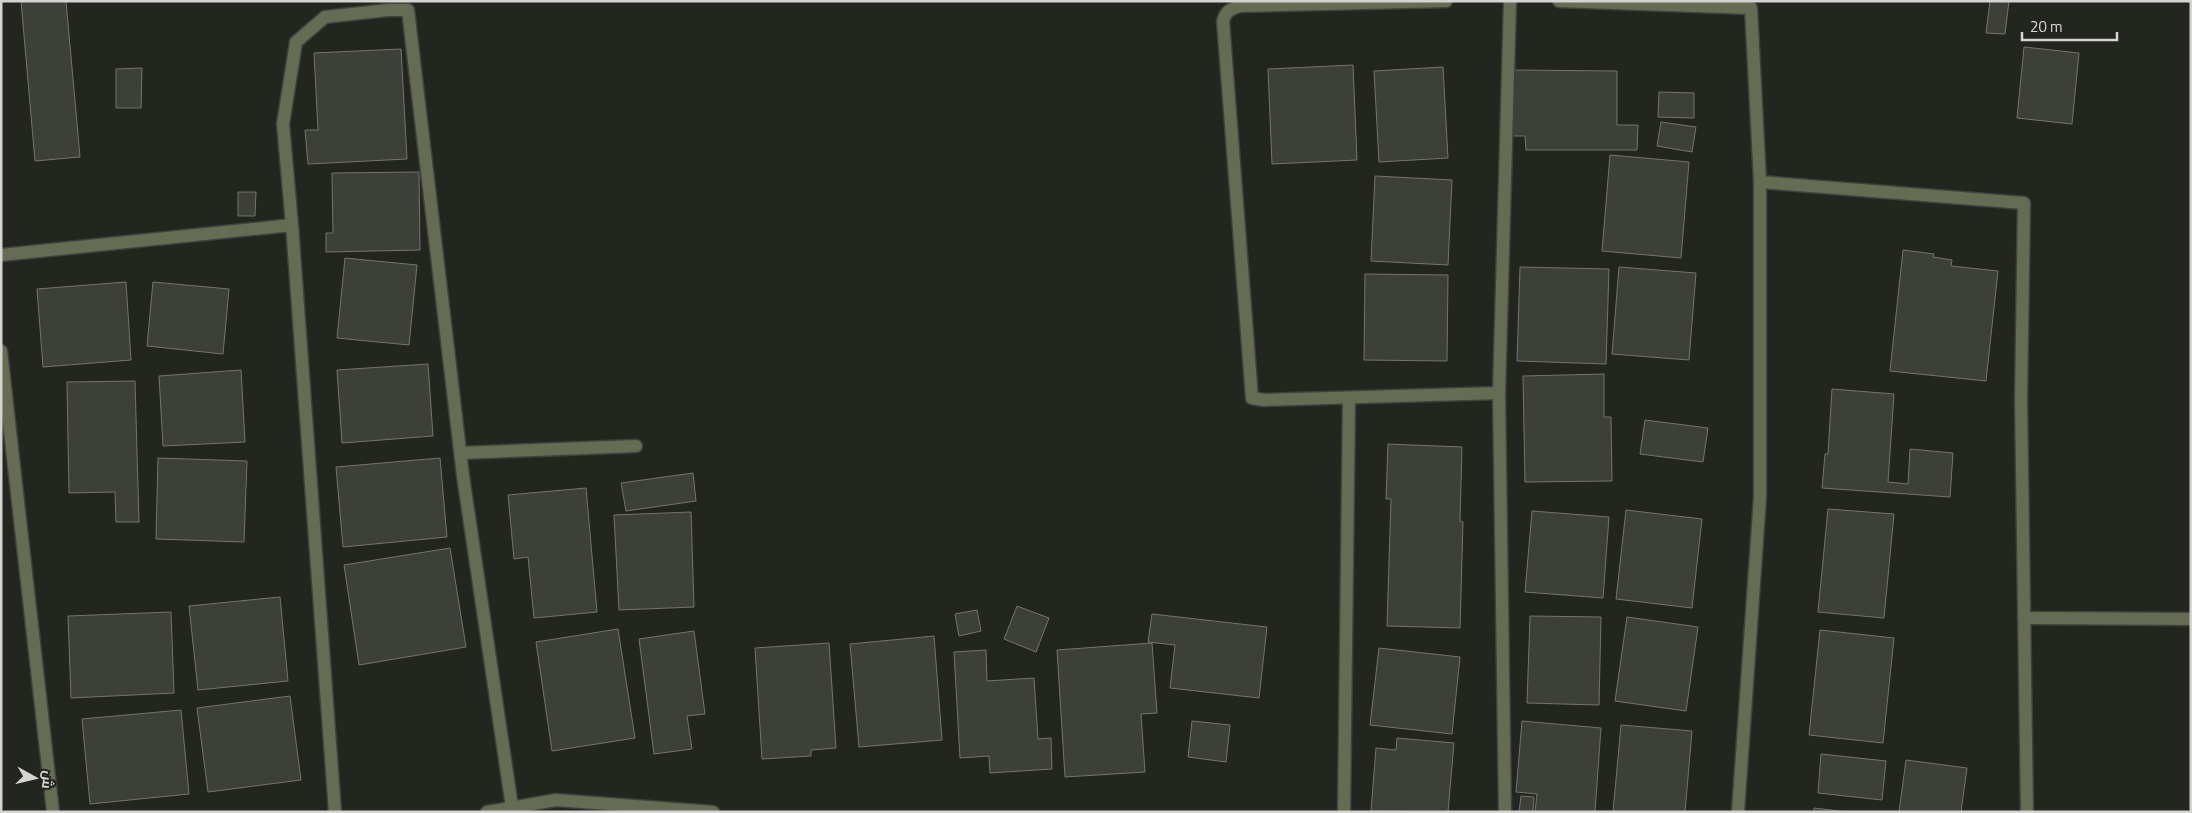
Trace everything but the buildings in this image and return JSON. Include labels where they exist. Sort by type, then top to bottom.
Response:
[{"type":"street","points":[[1446,1],[1240,6],[1229,10],[1225,14],[1223,21],[1252,398],[1264,400],[1499,393]]},
{"type":"street","points":[[1505,812],[1499,393],[1510,1]]},
{"type":"street","points":[[1559,1],[1751,8],[1760,182],[1760,496],[1738,812]]},
{"type":"street","points":[[335,812],[283,124],[296,42],[325,17],[388,10],[408,10],[461,453],[512,808]]},
{"type":"street","points":[[1760,182],[2024,204],[2021,400],[2028,812]]},
{"type":"street","points":[[1,255],[292,224]]},
{"type":"street","points":[[1,351],[52,812]]},
{"type":"street","points":[[1344,812],[1349,398]]},
{"type":"street","points":[[461,453],[636,446]]},
{"type":"street","points":[[2024,618],[2191,619]]},
{"type":"street","points":[[487,812],[556,800],[713,812]]}]
